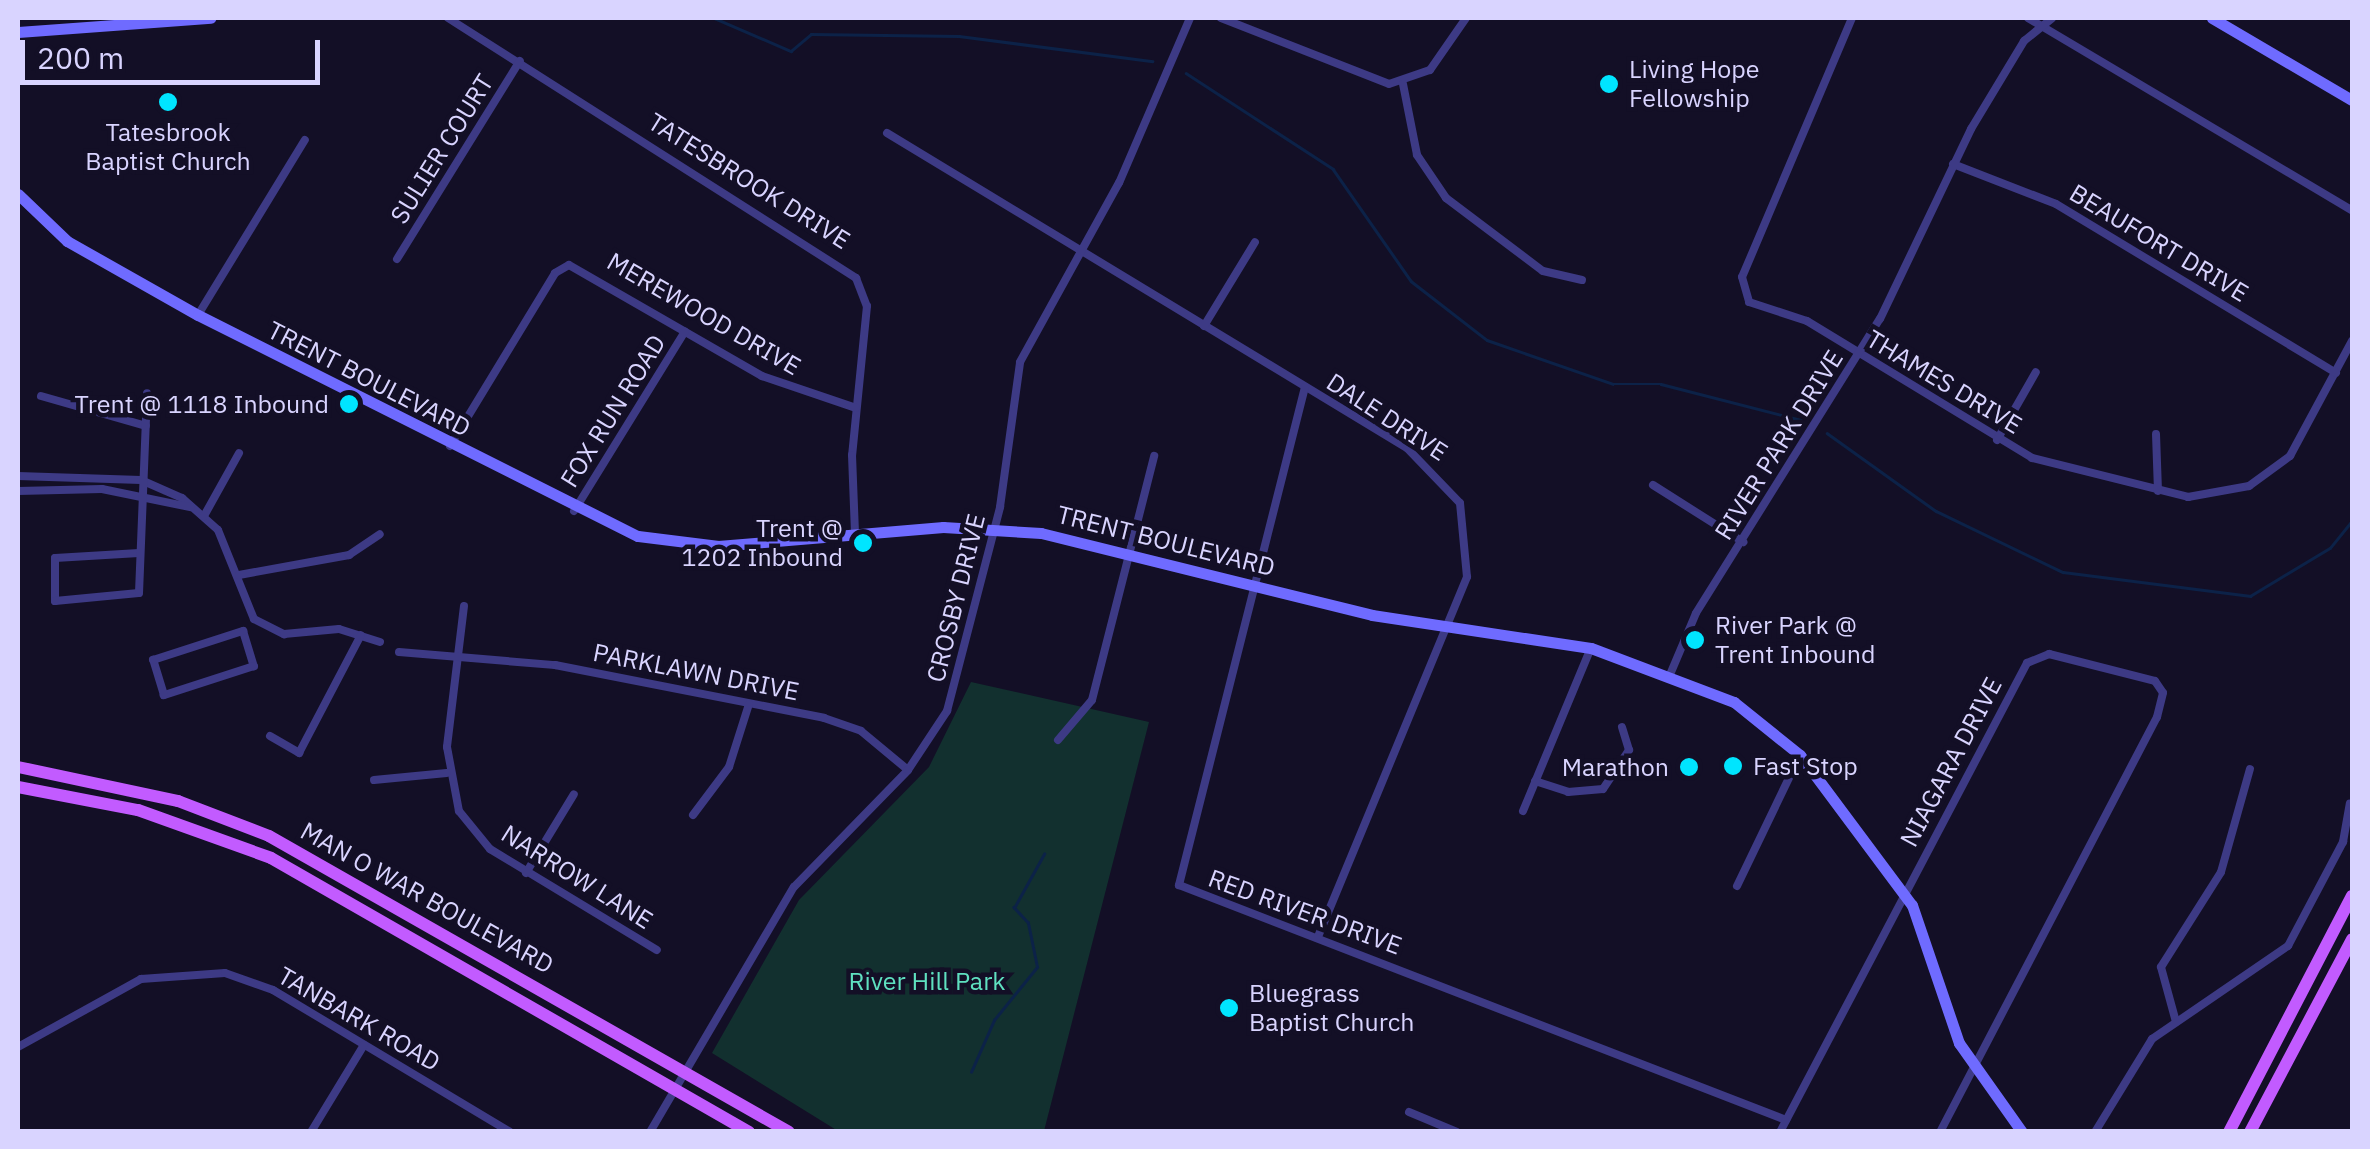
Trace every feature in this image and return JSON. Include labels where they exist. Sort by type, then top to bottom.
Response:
[{"type":"main road","name":"MAN O WAR BOULEVARD","points":[[18,767],[161,796],[269,836],[789,1132]]},
{"type":"main road","name":"MAN O WAR BOULEVARD","points":[[18,787],[138,810],[271,858],[749,1132]]},
{"type":"main road","points":[[2228,1132],[2352,896]]},
{"type":"main road","points":[[2250,1132],[2352,938]]},
{"type":"street","points":[[18,32],[92,23],[210,18]]},
{"type":"street","name":"TATESBROOK DRIVE","points":[[448,18],[842,262],[867,306],[856,408],[855,534]]},
{"type":"street","name":"CROSBY DRIVE","points":[[650,1132],[807,869],[908,770],[952,698],[995,527],[1020,362],[1120,184],[1190,18]]},
{"type":"street","points":[[1222,18],[1403,84],[1430,70],[1466,18]]},
{"type":"street","name":"THAMES DRIVE","points":[[1852,18],[1740,285],[1749,302],[1793,314],[1997,440],[2057,466],[2158,491],[2213,497],[2264,478],[2301,442],[2352,342]]},
{"type":"street","points":[[2028,18],[2052,18]]},
{"type":"street","points":[[2212,18],[2352,100]]},
{"type":"street","points":[[2038,20],[2352,210]]},
{"type":"street","name":"RIVER PARK DRIVE","points":[[1669,677],[1743,542],[1859,353],[1953,164],[2038,20]]},
{"type":"street","name":"SULIER COURT","points":[[397,259],[520,61]]},
{"type":"street","points":[[1403,84],[1418,155],[1446,198],[1543,270],[1582,280]]},
{"type":"street","name":"DALE DRIVE","points":[[886,133],[1416,454],[1453,490],[1472,554],[1449,626],[1318,936]]},
{"type":"street","points":[[198,316],[305,140]]},
{"type":"street","name":"BEAUFORT DRIVE","points":[[1953,164],[2056,204],[2336,373]]},
{"type":"street","name":"TRENT BOULEVARD","points":[[18,194],[67,241],[198,316],[574,511],[696,546],[995,527],[1449,626],[1591,648],[1762,718],[1800,755],[1904,893],[1974,1068],[2022,1132]]},
{"type":"street","points":[[1204,326],[1255,242]]},
{"type":"street","name":"MEREWOOD DRIVE","points":[[450,446],[562,266],[589,270],[685,331],[787,388],[856,408]]},
{"type":"street","name":"FOX RUN ROAD","points":[[574,511],[685,331]]},
{"type":"street","points":[[1997,440],[2036,372]]},
{"type":"street","name":"RED RIVER DRIVE","points":[[1304,387],[1177,882],[1786,1120]]},
{"type":"street","points":[[138,554],[55,558],[55,601],[131,598],[139,593],[147,394]]},
{"type":"street","points":[[41,396],[146,426]]},
{"type":"street","points":[[2156,434],[2158,491]]},
{"type":"street","points":[[204,516],[238,453]]},
{"type":"street","points":[[1058,740],[1092,700],[1154,456]]},
{"type":"street","points":[[18,476],[141,480],[204,516],[239,576],[254,619],[284,634],[361,634],[380,642]]},
{"type":"street","points":[[1653,485],[1743,542]]},
{"type":"street","points":[[18,491],[140,495],[195,508]]},
{"type":"street","points":[[239,576],[349,555],[380,534]]},
{"type":"street","name":"NARROW LANE","points":[[464,606],[447,773],[472,831],[526,873],[657,950]]},
{"type":"street","points":[[243,632],[254,666],[164,696],[153,660],[243,632],[254,619]]},
{"type":"street","points":[[270,736],[300,753],[361,634]]},
{"type":"street","points":[[1523,810],[1591,648]]},
{"type":"street","name":"PARKLAWN DRIVE","points":[[399,652],[459,656],[843,723],[908,770]]},
{"type":"street","name":"NIAGARA DRIVE","points":[[1780,1132],[2032,657],[2160,686],[2158,717],[1940,1132]]},
{"type":"street","points":[[693,816],[730,767],[749,704]]},
{"type":"street","points":[[1535,781],[1568,792],[1602,789],[1629,750],[1622,727]]},
{"type":"street","points":[[1737,886],[1800,755]]},
{"type":"street","points":[[2176,1022],[2161,967],[2221,872],[2250,769]]},
{"type":"street","points":[[374,780],[447,773]]},
{"type":"street","points":[[526,873],[574,794]]},
{"type":"street","points":[[2095,1132],[2139,1052],[2288,946],[2343,842],[2350,804]]},
{"type":"street","name":"TANBARK ROAD","points":[[18,1047],[132,983],[202,970],[273,990],[510,1132]]},
{"type":"street","points":[[311,1132],[364,1045]]},
{"type":"street","points":[[1409,1112],[1457,1132]]},
{"type":"green space","name":"River Hill Park","points":[[971,682],[1149,722],[1044,1131],[838,1131],[712,1053],[799,900],[929,767]]},
{"type":"waterway","points":[[714,18],[791,51],[811,34],[959,36],[1152,61]]},
{"type":"waterway","points":[[1186,73],[1333,169],[1411,281],[1487,340],[1613,384],[1661,384],[1801,420]]},
{"type":"waterway","points":[[1827,433],[1936,511],[2063,572],[2250,596],[2330,548],[2352,521]]},
{"type":"waterway","points":[[971,1072],[994,1020],[1037,967],[1028,923],[1014,908],[1044,854]]},
{"type":"place","name":"Living Hope Fellowship","points":[[1609,84]]},
{"type":"place","name":"Tatesbrook Baptist Church","points":[[168,102]]},
{"type":"place","name":"Trent @ 1118 Inbound","points":[[349,404]]},
{"type":"place","name":"Trent @ 1202 Inbound","points":[[863,543]]},
{"type":"place","name":"River Park @ Trent Inbound","points":[[1695,640]]},
{"type":"place","name":"Fast Stop","points":[[1733,766]]},
{"type":"place","name":"Marathon","points":[[1689,767]]},
{"type":"place","name":"Bluegrass Baptist Church","points":[[1229,1008]]}]
